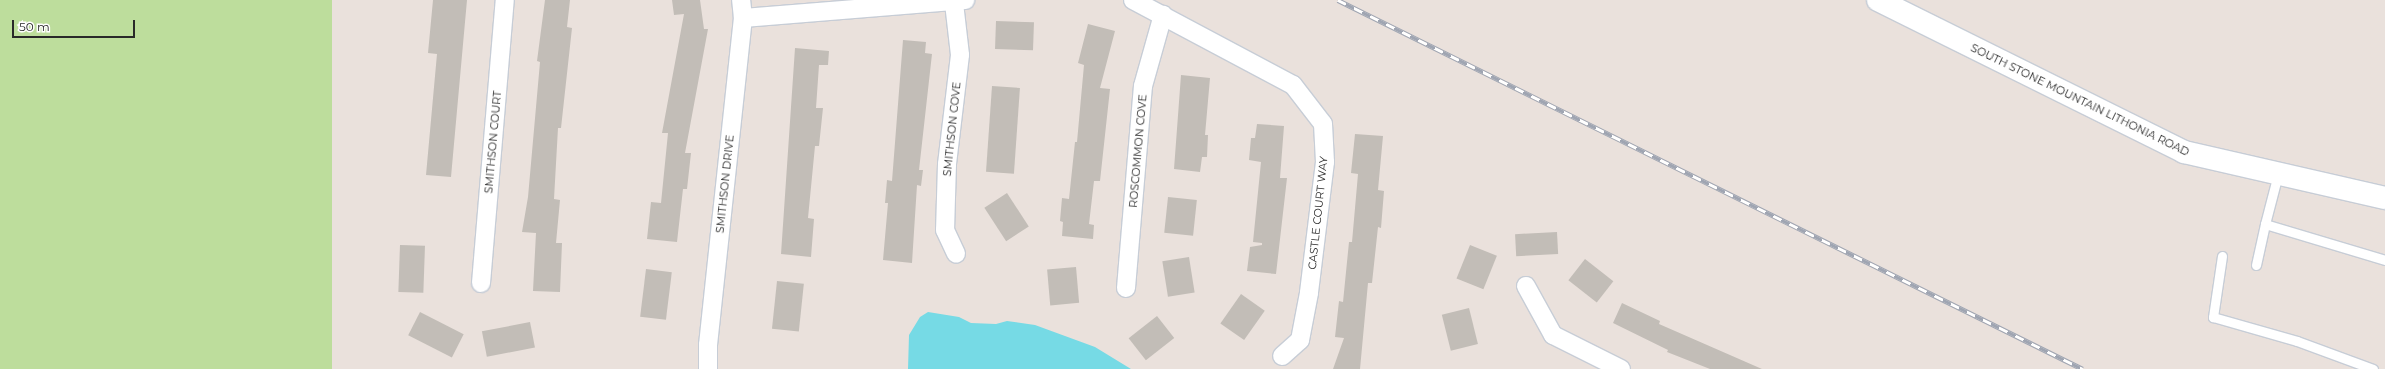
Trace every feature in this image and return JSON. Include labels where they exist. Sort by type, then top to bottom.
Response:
[{"type":"main road","name":"SOUTH STONE MOUNTAIN LITHONIA ROAD","points":[[1878,0],[2184,152],[2385,198]]},
{"type":"street","name":"SMITHSON COURT","points":[[481,283],[505,0]]},
{"type":"street","name":"SMITHSON DRIVE","points":[[708,369],[708,345],[743,18],[742,0]]},
{"type":"street","name":"CASTLE COURT WAY","points":[[1134,0],[1293,85],[1323,124],[1326,162],[1309,293],[1300,340],[1282,356]]},
{"type":"street","points":[[743,18],[960,1]]},
{"type":"street","name":"SMITHSON COVE","points":[[956,254],[945,230],[947,164],[960,55],[960,1]]},
{"type":"street","name":"ROSCOMMON COVE","points":[[1126,288],[1143,86],[1163,15]]},
{"type":"street","points":[[1526,286],[1553,335],[1621,369]]},
{"type":"lane","points":[[2256,265],[2278,174]]},
{"type":"lane","points":[[2265,224],[2385,260]]},
{"type":"lane","points":[[2222,256],[2213,317],[2297,341],[2373,369]]},
{"type":"green space","points":[[0,0],[332,0],[332,369],[0,369]]},
{"type":"water","points":[[928,312],[959,317],[971,323],[996,324],[1007,321],[1035,325],[1095,347],[1131,369],[908,369],[909,335],[920,317]]},
{"type":"building","points":[[433,0],[467,0],[451,177],[426,175],[437,54],[428,53]]},
{"type":"building","points":[[545,0],[570,0],[567,27],[572,28],[561,128],[558,128],[554,199],[560,200],[556,243],[562,243],[560,292],[533,291],[536,233],[522,232],[528,197],[540,62],[537,61]]},
{"type":"building","points":[[672,0],[700,0],[704,29],[708,29],[685,153],[691,153],[687,189],[683,189],[677,242],[647,239],[651,202],[661,203],[668,133],[662,133],[684,14],[674,15]]},
{"type":"building","points":[[996,21],[1034,22],[1033,50],[995,49]]},
{"type":"building","points":[[1088,24],[1115,31],[1100,88],[1110,89],[1100,181],[1094,181],[1089,224],[1094,225],[1093,239],[1062,236],[1063,222],[1060,221],[1062,198],[1069,199],[1075,142],[1077,142],[1084,65],[1078,63]]},
{"type":"building","points":[[903,40],[926,42],[925,53],[932,54],[919,170],[923,170],[921,186],[917,185],[912,263],[883,260],[888,203],[885,203],[887,180],[892,181]]},
{"type":"building","points":[[795,48],[829,51],[828,65],[819,65],[816,108],[823,108],[819,146],[815,146],[808,218],[814,219],[811,257],[781,254]]},
{"type":"building","points":[[1181,75],[1210,78],[1205,135],[1208,135],[1207,157],[1202,157],[1200,172],[1174,169]]},
{"type":"building","points":[[992,86],[1020,88],[1014,174],[986,172]]},
{"type":"building","points":[[1257,124],[1284,126],[1280,178],[1287,178],[1276,274],[1247,271],[1250,247],[1262,245],[1262,243],[1253,242],[1261,162],[1249,160],[1251,138],[1255,138]]},
{"type":"building","points":[[1355,134],[1383,136],[1378,190],[1384,191],[1381,228],[1378,227],[1372,283],[1368,283],[1360,369],[1333,369],[1344,338],[1335,337],[1339,301],[1343,302],[1349,242],[1352,242],[1358,174],[1351,173]]},
{"type":"building","points":[[1007,193],[1029,227],[1006,241],[984,208]]},
{"type":"building","points":[[1168,197],[1197,200],[1193,236],[1164,233]]},
{"type":"building","points":[[1557,232],[1558,254],[1516,256],[1515,234]]},
{"type":"building","points":[[400,245],[425,246],[423,293],[398,292]]},
{"type":"building","points":[[1470,245],[1497,256],[1483,289],[1457,278]]},
{"type":"building","points":[[1189,257],[1195,293],[1168,297],[1162,261]]},
{"type":"building","points":[[1585,259],[1613,281],[1597,302],[1568,280]]},
{"type":"building","points":[[1076,267],[1079,303],[1050,305],[1047,270]]},
{"type":"building","points":[[646,269],[672,272],[666,320],[640,317]]},
{"type":"building","points":[[777,281],[804,284],[799,332],[772,329]]},
{"type":"building","points":[[1241,294],[1265,311],[1244,340],[1220,323]]},
{"type":"building","points":[[1622,303],[1660,321],[1659,324],[1762,369],[1710,369],[1667,352],[1668,350],[1613,323]]},
{"type":"building","points":[[1469,308],[1478,344],[1451,351],[1442,315]]},
{"type":"building","points":[[420,312],[464,334],[452,357],[408,335]]},
{"type":"building","points":[[1157,316],[1174,338],[1146,360],[1129,338]]},
{"type":"building","points":[[530,322],[535,348],[487,357],[482,331]]},
{"type":"railway","points":[[1338,0],[2083,369]]}]
